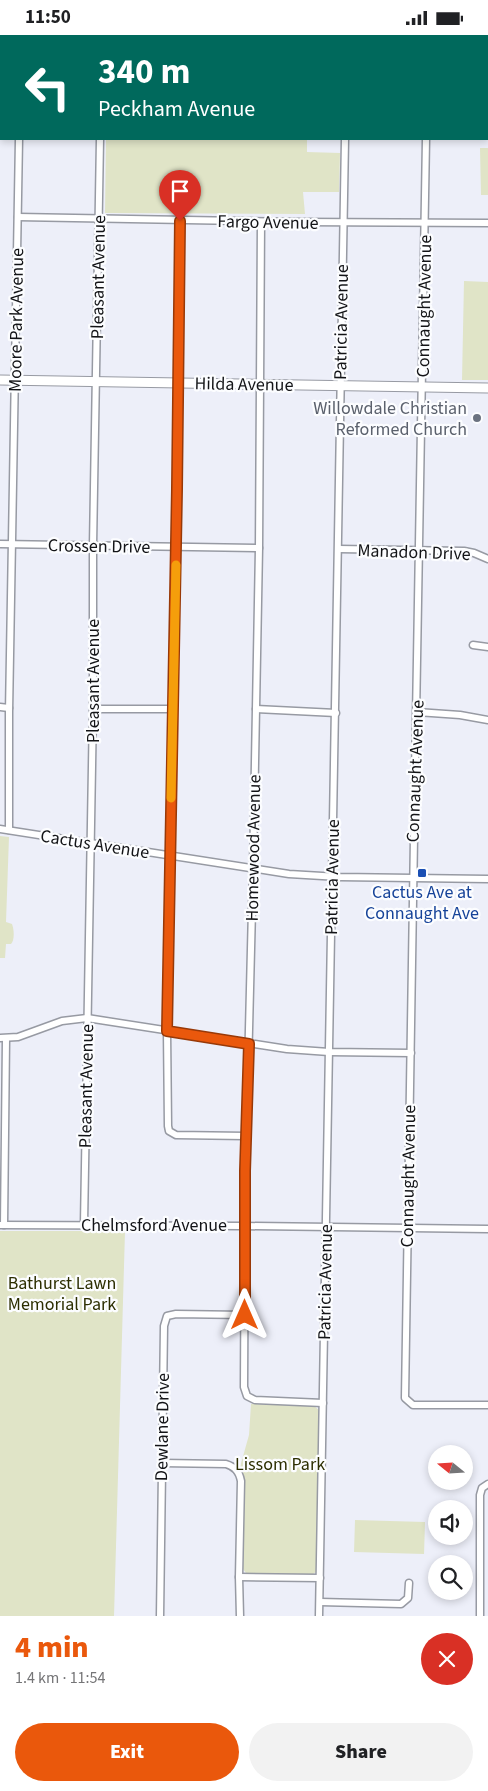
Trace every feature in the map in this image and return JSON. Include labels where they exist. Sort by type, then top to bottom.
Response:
[{"type":"street","name":"Moore Park Avenue","points":[[9,830],[9,707],[20,140]]},
{"type":"street","name":"Pleasant Avenue","points":[[84,1224],[100,140]]},
{"type":"street","name":"Patricia Avenue","points":[[319,1616],[345,140]]},
{"type":"street","name":"Connaught Avenue","points":[[426,140],[417,712],[412,877],[405,1398],[413,1405],[488,1405]]},
{"type":"street","name":"Fargo Avenue","points":[[18,217],[180,221],[488,223]]},
{"type":"street","points":[[180,221],[179,383],[167,1031],[169,1131],[176,1135],[246,1136]]},
{"type":"street","name":"Homewood Avenue","points":[[261,222],[259,548],[246,1136],[244,1387],[247,1396],[255,1399],[323,1403]]},
{"type":"street","name":"Hilda Avenue","points":[[0,381],[488,388]]},
{"type":"street","name":"Crossen Drive","points":[[0,544],[259,548]]},
{"type":"street","name":"Manadon Drive","points":[[339,549],[469,552],[488,559]]},
{"type":"street","points":[[473,645],[488,647]]},
{"type":"street","points":[[0,707],[9,707]]},
{"type":"street","points":[[93,709],[173,709]]},
{"type":"street","points":[[256,709],[336,713]]},
{"type":"street","points":[[417,712],[460,715],[488,720]]},
{"type":"street","name":"Cactus Avenue","points":[[0,829],[289,874],[488,879]]},
{"type":"street","points":[[2,1225],[3,1038],[27,1035],[62,1021],[87,1018],[287,1049],[329,1052],[410,1053]]},
{"type":"street","name":"Chelmsford Avenue","points":[[2,1225],[245,1225],[488,1229]]},
{"type":"street","name":"Dewlane Drive","points":[[160,1616],[164,1326],[167,1316],[176,1314],[245,1315]]},
{"type":"street","points":[[162,1463],[226,1464],[233,1466],[238,1471],[240,1481],[240,1616]]},
{"type":"street","points":[[480,1616],[480,1495],[482,1488],[488,1484]]},
{"type":"street","points":[[479,1576],[488,1576]]},
{"type":"street","points":[[239,1577],[320,1578]]},
{"type":"street","points":[[320,1601],[401,1604],[408,1599],[409,1583]]},
{"type":"green space","points":[[106,140],[307,140],[307,152],[340,153],[339,192],[303,192],[305,214],[105,213]]},
{"type":"green space","points":[[480,148],[488,148],[488,195],[481,195]]},
{"type":"green space","points":[[464,281],[488,282],[488,380],[462,380]]},
{"type":"green space","points":[[0,836],[9,837],[6,922],[12,924],[14,934],[11,944],[6,944],[5,958],[0,958]]},
{"type":"green space","name":"Bathurst Lawn Memorial Park","points":[[0,1231],[125,1231],[114,1616],[0,1616]]},
{"type":"green space","name":"Lissom Park","points":[[251,1404],[314,1406],[319,1410],[317,1567],[316,1572],[313,1574],[249,1574],[243,1569],[244,1477],[240,1467],[249,1435]]},
{"type":"green space","points":[[355,1520],[425,1522],[424,1554],[354,1552]]},
{"type":"slow traffic","points":[[171,798],[176,565]]},
{"type":"place","name":"Willowdale Christian Reformed Church","points":[[477,418]]},
{"type":"place","name":"Cactus Ave at Connaught Ave","points":[[422,873]]},
{"type":"route","points":[[180,221],[179,383],[167,1031],[249,1044],[245,1171],[245,1315]]}]
